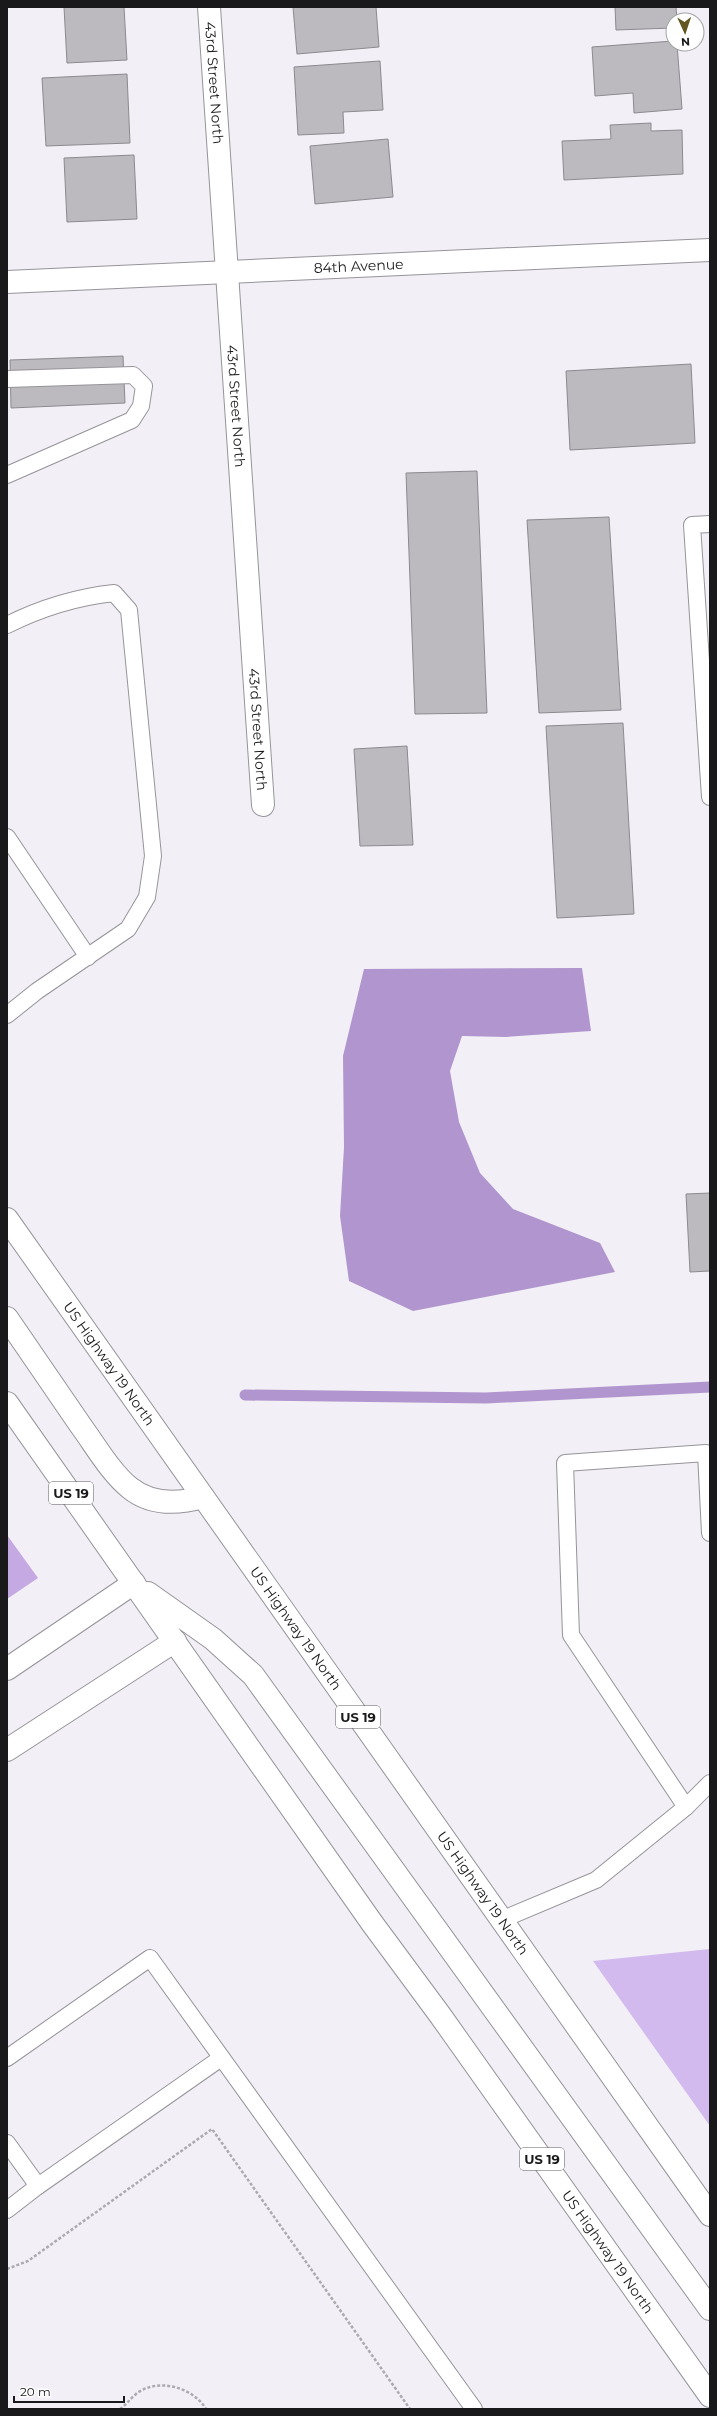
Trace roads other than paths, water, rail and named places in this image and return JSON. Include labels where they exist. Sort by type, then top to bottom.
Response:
[{"type":"main road","name":"43rd Street North","points":[[209,7],[225,272],[263,805]]},
{"type":"main road","name":"84th Avenue","points":[[7,282],[710,250]]},
{"type":"main road","name":"US Highway 19 North","points":[[7,1218],[710,2215]]},
{"type":"main road","points":[[7,1318],[102,1457],[130,1488],[147,1497],[166,1502],[185,1502],[202,1496]]},
{"type":"main road","name":"US Highway 19 North","points":[[7,1403],[372,1923],[440,2014],[710,2396]]},
{"type":"main road","points":[[7,1668],[134,1583],[213,1639],[253,1675],[710,2309]]},
{"type":"main road","points":[[7,1750],[175,1641]]},
{"type":"lane","points":[[7,379],[134,375],[144,386],[140,406],[132,420],[7,475]]},
{"type":"lane","points":[[710,524],[692,525],[710,797]]},
{"type":"lane","points":[[7,625],[26,616],[93,595],[114,593],[129,610],[153,856],[147,897],[128,929],[37,991],[7,1015]]},
{"type":"lane","points":[[7,837],[88,957]]},
{"type":"lane","points":[[686,1807],[571,1635],[565,1464],[706,1453],[710,1533]]},
{"type":"lane","points":[[501,1920],[596,1880],[686,1807],[710,1783]]},
{"type":"lane","points":[[7,2058],[150,1958],[474,2409]]},
{"type":"lane","points":[[7,2210],[38,2186],[221,2058]]},
{"type":"lane","points":[[7,2143],[38,2186]]},
{"type":"waterway","points":[[245,1395],[486,1398],[710,1387]]}]
